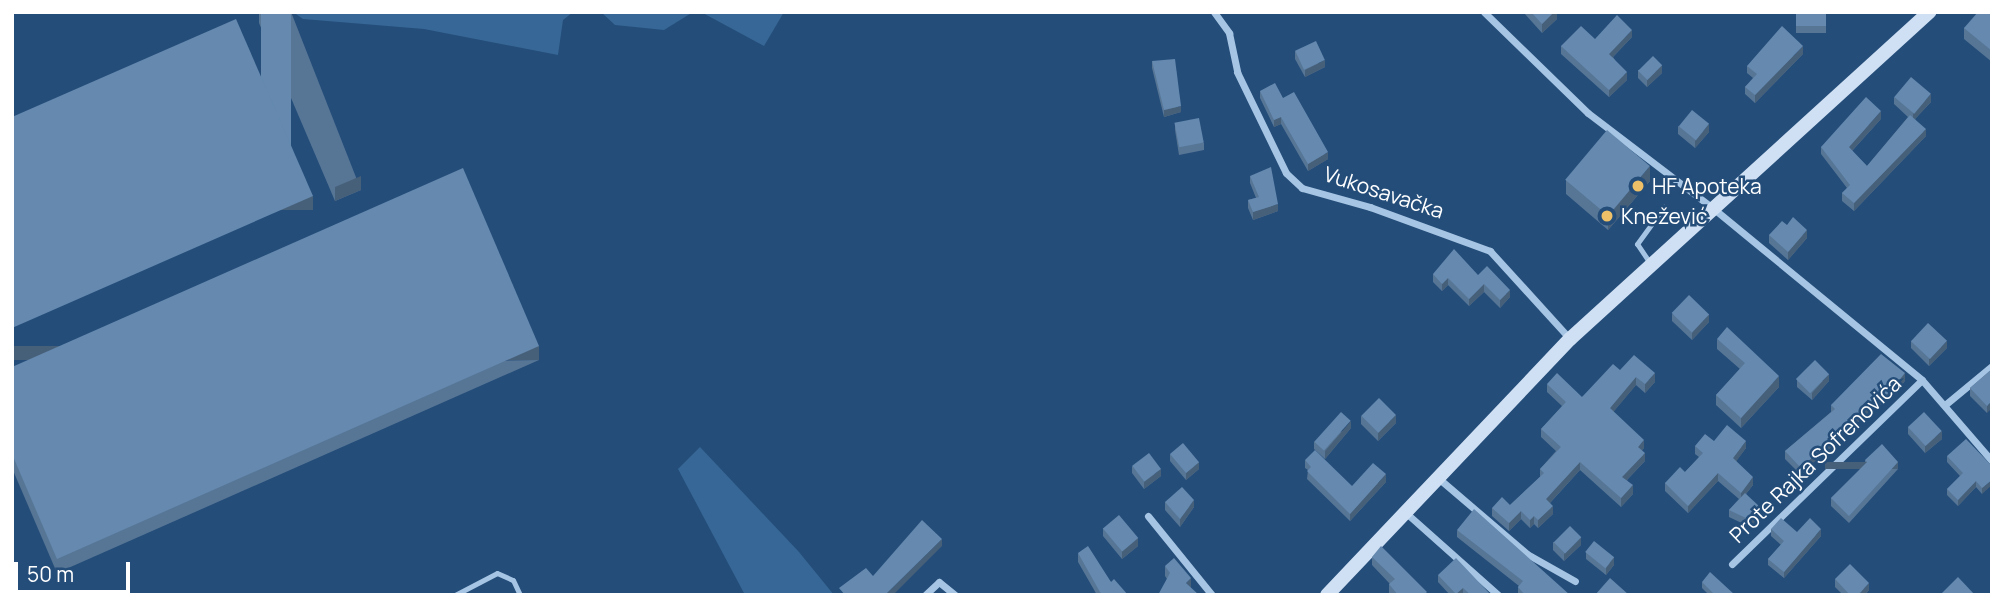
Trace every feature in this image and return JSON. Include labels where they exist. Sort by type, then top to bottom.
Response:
[{"type":"main road","points":[[1327,595],[1436,477],[1570,339],[1929,12]]},
{"type":"street","name":"Vukosavačka","points":[[1214,12],[1229,33],[1237,72],[1286,173],[1302,188],[1370,207],[1490,251],[1570,339]]},
{"type":"street","name":"Prote Rajka Sofrenovića","points":[[1484,12],[1588,113],[1714,209],[1922,380],[1946,404],[1992,461]]},
{"type":"street","points":[[1946,404],[1992,366]]},
{"type":"street","name":"Prote Rajka Sofrenovića","points":[[1732,564],[1922,380]]},
{"type":"street","points":[[1436,477],[1527,554],[1576,582]]},
{"type":"street","points":[[1405,512],[1499,595]]},
{"type":"street","points":[[1148,516],[1212,595]]},
{"type":"street","points":[[925,595],[939,582],[955,595]]},
{"type":"lane","points":[[1653,265],[1637,244],[1664,207]]},
{"type":"lane","points":[[455,595],[497,573],[513,580],[520,595]]},
{"type":"shaded area","points":[[293,12],[573,12],[563,20],[558,55],[424,29],[303,19]]},
{"type":"shaded area","points":[[601,12],[693,12],[664,30],[615,25]]},
{"type":"shaded area","points":[[701,12],[784,12],[764,46]]},
{"type":"shaded area","points":[[700,447],[799,552],[834,595],[745,595],[678,469]]},
{"type":"building","points":[[261,12],[291,12],[291,202],[261,202]]},
{"type":"building","points":[[1531,12],[1554,12],[1542,24]]},
{"type":"building","points":[[1796,12],[1826,12],[1826,26],[1796,26]]},
{"type":"building","points":[[1978,12],[1992,12],[1992,51],[1964,28]]},
{"type":"building","points":[[1617,15],[1632,30],[1609,54],[1627,72],[1609,90],[1561,46],[1581,26],[1595,39]]},
{"type":"building","points":[[236,19],[313,196],[12,328],[12,117]]},
{"type":"building","points":[[1782,26],[1803,46],[1755,95],[1745,87],[1757,74],[1747,66]]},
{"type":"building","points":[[1316,41],[1325,60],[1304,70],[1295,51]]},
{"type":"building","points":[[1653,56],[1662,65],[1647,80],[1638,71]]},
{"type":"building","points":[[1175,59],[1181,106],[1164,110],[1152,61]]},
{"type":"building","points":[[1911,77],[1931,94],[1914,114],[1894,97]]},
{"type":"building","points":[[1275,83],[1283,98],[1294,92],[1328,152],[1308,164],[1281,117],[1274,120],[1260,91]]},
{"type":"building","points":[[1866,97],[1881,111],[1849,147],[1867,166],[1910,115],[1926,129],[1854,203],[1842,193],[1850,185],[1821,147]]},
{"type":"building","points":[[1692,110],[1709,124],[1696,140],[1679,126]]},
{"type":"building","points":[[1199,118],[1204,143],[1179,147],[1174,123]]},
{"type":"building","points":[[1607,130],[1650,166],[1608,216],[1565,180]]},
{"type":"building","points":[[1271,167],[1278,204],[1253,212],[1248,200],[1259,197],[1250,176]]},
{"type":"building","points":[[463,168],[539,346],[57,559],[12,454],[12,367]]},
{"type":"building","points":[[1793,217],[1807,230],[1788,252],[1769,235],[1782,221],[1787,225]]},
{"type":"building","points":[[1454,249],[1478,275],[1487,266],[1510,290],[1500,300],[1484,284],[1469,299],[1448,278],[1442,284],[1433,274]]},
{"type":"building","points":[[1689,295],[1709,314],[1692,332],[1672,313]]},
{"type":"building","points":[[1928,323],[1947,341],[1930,359],[1911,341]]},
{"type":"building","points":[[1727,327],[1779,376],[1741,418],[1716,395],[1745,363],[1717,339]]},
{"type":"building","points":[[1881,354],[1905,373],[1889,393],[1872,401],[1801,468],[1785,451],[1835,409],[1831,405]]},
{"type":"building","points":[[1634,355],[1655,373],[1645,384],[1636,377],[1610,408],[1644,440],[1638,447],[1645,453],[1622,477],[1633,485],[1621,498],[1580,462],[1546,499],[1553,506],[1538,520],[1534,516],[1530,520],[1521,511],[1509,523],[1492,508],[1502,497],[1510,505],[1544,473],[1540,469],[1561,447],[1541,429],[1566,402],[1547,384],[1557,373],[1582,397],[1613,364],[1620,370]]},
{"type":"building","points":[[1815,360],[1829,374],[1810,393],[1796,379]]},
{"type":"building","points":[[1992,369],[1992,401],[1987,406],[1970,388]]},
{"type":"building","points":[[1379,398],[1396,415],[1378,433],[1361,416]]},
{"type":"building","points":[[1341,412],[1351,421],[1324,450],[1314,442]]},
{"type":"building","points":[[1924,412],[1942,431],[1926,446],[1908,427]]},
{"type":"building","points":[[1727,425],[1746,441],[1733,458],[1753,477],[1741,493],[1718,473],[1688,506],[1665,483],[1680,467],[1685,472],[1703,453],[1695,446],[1705,434],[1714,441]]},
{"type":"building","points":[[1966,439],[1992,466],[1992,480],[1982,488],[1976,481],[1958,500],[1947,489],[1963,473],[1947,456]]},
{"type":"building","points":[[1183,443],[1199,462],[1186,473],[1170,454]]},
{"type":"building","points":[[1882,444],[1898,462],[1849,516],[1831,498]]},
{"type":"building","points":[[1315,450],[1352,486],[1373,463],[1386,474],[1350,514],[1307,471],[1311,467],[1305,460]]},
{"type":"building","points":[[1149,453],[1161,469],[1144,482],[1132,466]]},
{"type":"building","points":[[1182,487],[1194,500],[1180,519],[1165,502]]},
{"type":"building","points":[[1745,493],[1761,508],[1750,520],[1729,510]]},
{"type":"building","points":[[1474,509],[1570,595],[1525,595],[1518,587],[1523,581],[1457,530]]},
{"type":"building","points":[[1119,515],[1138,538],[1122,551],[1103,528]]},
{"type":"building","points":[[1781,518],[1797,532],[1810,518],[1821,529],[1784,572],[1768,559],[1784,541],[1771,529]]},
{"type":"building","points":[[922,520],[942,539],[885,595],[845,595],[839,588],[866,568],[873,576]]},
{"type":"building","points":[[1570,526],[1581,537],[1565,554],[1554,542]]},
{"type":"building","points":[[1594,541],[1614,557],[1605,568],[1585,552]]},
{"type":"building","points":[[1088,546],[1111,582],[1114,579],[1128,595],[1103,595],[1100,592],[1078,553]]},
{"type":"building","points":[[1381,546],[1427,592],[1424,595],[1398,595],[1389,584],[1395,579],[1372,557]]},
{"type":"building","points":[[1174,558],[1191,578],[1186,583],[1199,595],[1158,595],[1170,573],[1165,566]]},
{"type":"building","points":[[1456,558],[1491,595],[1471,595],[1463,588],[1456,594],[1438,575]]},
{"type":"building","points":[[1850,564],[1869,583],[1858,595],[1850,595],[1835,579]]},
{"type":"building","points":[[1710,572],[1735,595],[1715,595],[1702,582]]},
{"type":"building","points":[[1958,577],[1975,595],[1940,595]]},
{"type":"building","points":[[1610,578],[1629,595],[1595,595]]},
{"type":"place","name":"HF Apoteka","points":[[1638,186]]},
{"type":"place","name":"Knežević","points":[[1607,216]]}]
